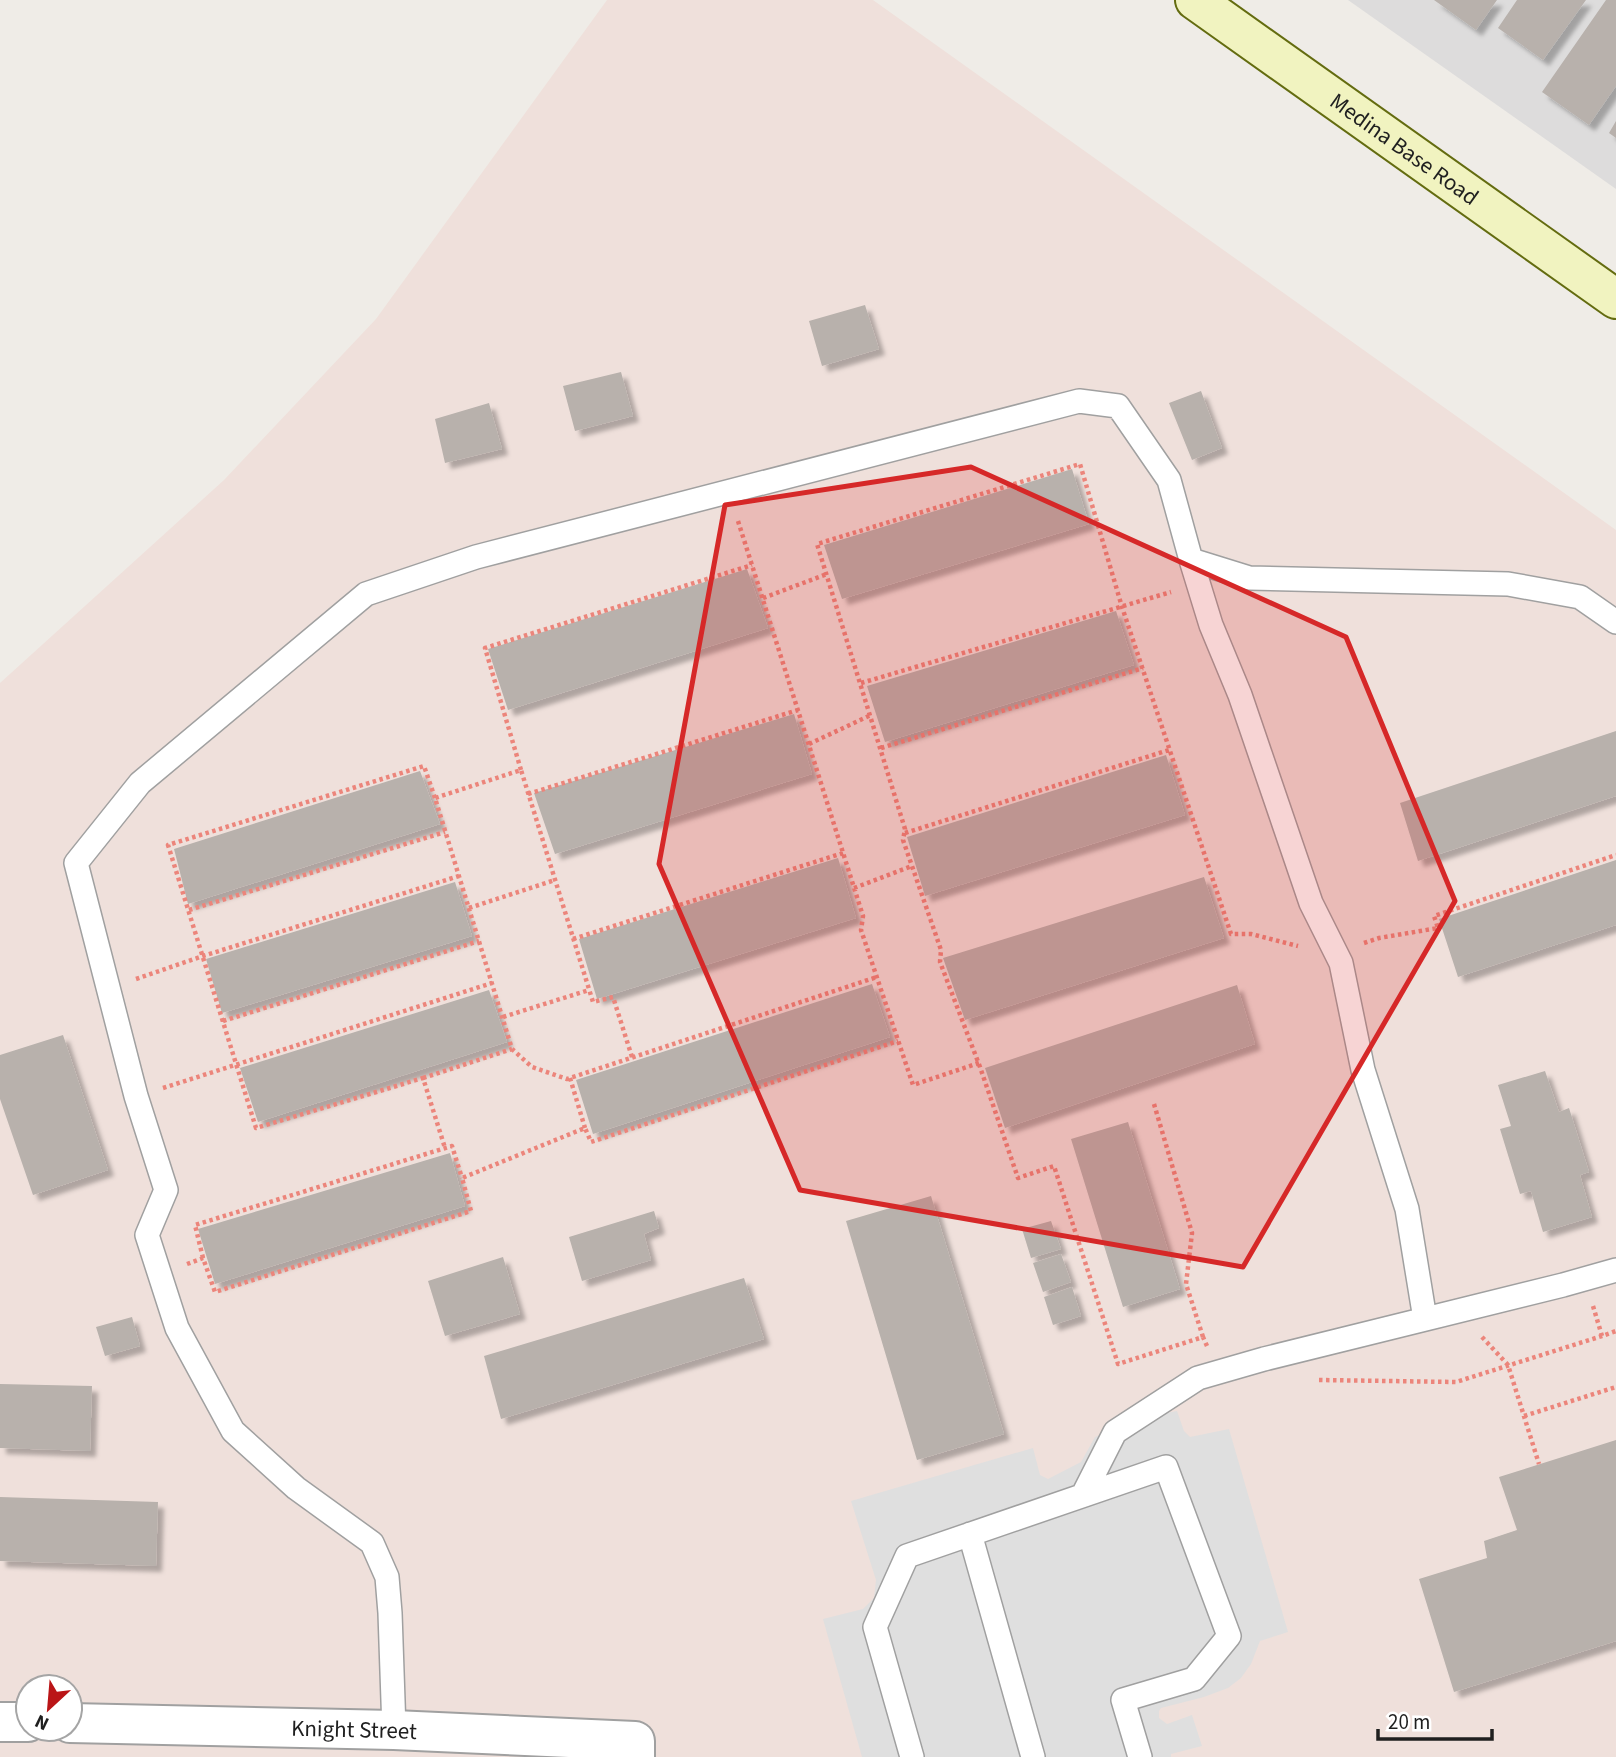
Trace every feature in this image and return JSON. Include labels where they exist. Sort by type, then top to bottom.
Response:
[{"type":"street","name":"Medina Base Road","points":[[1195,0],[1616,299]]},
{"type":"street","name":"Knight Street","points":[[84,1723],[394,1730],[635,1749]]},
{"type":"lane","points":[[394,1730],[387,1577],[372,1543],[296,1488],[233,1431],[177,1328],[147,1235],[166,1190],[136,1096],[76,863],[140,783],[366,594],[476,557],[1080,401],[1118,406],[1169,480],[1211,625],[1240,695],[1311,903],[1341,963],[1363,1070],[1407,1209],[1425,1319]]},
{"type":"lane","points":[[1191,560],[1249,578],[1508,584],[1580,597],[1616,622]]},
{"type":"lane","points":[[1083,1495],[1115,1432],[1198,1378],[1616,1270]]},
{"type":"lane","points":[[912,1757],[875,1628],[907,1556],[1166,1467],[1229,1636],[1194,1679],[1124,1700],[1140,1757]]},
{"type":"lane","points":[[970,1534],[1034,1757]]},
{"type":"path","points":[[1203,1337],[1118,1364],[1054,1166],[1018,1178],[979,1063],[940,962],[941,950],[903,840],[905,829],[817,544],[1080,464],[1122,607],[1231,934],[1251,934],[1325,953],[1335,952],[1379,938],[1438,928],[1434,916],[1616,855]]},
{"type":"path","points":[[729,491],[863,916],[861,930],[913,1085],[979,1063]]},
{"type":"path","points":[[632,1057],[612,997],[593,1002],[485,649],[752,565]]},
{"type":"path","points":[[763,598],[827,574]]},
{"type":"path","points":[[861,683],[1199,584]]},
{"type":"path","points":[[881,748],[1143,668]]},
{"type":"path","points":[[528,794],[798,710]]},
{"type":"path","points":[[809,744],[871,715]]},
{"type":"path","points":[[904,833],[1169,750]]},
{"type":"path","points":[[512,1049],[256,1128],[168,845],[424,766],[512,1049],[532,1067],[567,1079],[877,977]]},
{"type":"path","points":[[435,798],[521,770]]},
{"type":"path","points":[[188,910],[446,831]]},
{"type":"path","points":[[573,939],[843,853]]},
{"type":"path","points":[[854,888],[912,866]]},
{"type":"path","points":[[108,988],[459,876]]},
{"type":"path","points":[[469,908],[555,880]]},
{"type":"path","points":[[223,1021],[479,941]]},
{"type":"path","points":[[136,1096],[492,983]]},
{"type":"path","points":[[503,1017],[589,990]]},
{"type":"path","points":[[570,1078],[591,1142],[898,1041]]},
{"type":"path","points":[[423,1078],[445,1148]]},
{"type":"path","points":[[1154,1104],[1192,1233],[1186,1284],[1203,1337],[1218,1372]]},
{"type":"path","points":[[462,1178],[585,1128]]},
{"type":"path","points":[[452,1146],[462,1178],[471,1211],[215,1292],[195,1225],[452,1146]]},
{"type":"path","points":[[160,1274],[204,1258]]},
{"type":"path","points":[[1585,1279],[1602,1335]]},
{"type":"path","points":[[1458,1311],[1508,1365],[1539,1464]]},
{"type":"path","points":[[1317,1380],[1456,1382],[1616,1331]]},
{"type":"path","points":[[1524,1416],[1616,1387]]},
{"type":"highlighted area","points":[[971,467],[1346,637],[1455,901],[1243,1267],[800,1190],[659,864],[725,505]]},
{"type":"shaded area","points":[[607,0],[873,0],[1616,530],[1616,1757],[0,1757],[0,683],[224,480],[376,319]]},
{"type":"shaded area","points":[[1348,0],[1616,0],[1616,189]]},
{"type":"shaded area","points":[[1177,1411],[1184,1431],[1190,1437],[1229,1429],[1288,1632],[1260,1641],[1251,1664],[1241,1678],[1228,1688],[1161,1708],[1159,1718],[1167,1724],[1192,1715],[1202,1746],[1171,1754],[1171,1757],[862,1757],[823,1619],[863,1609],[874,1598],[876,1580],[851,1501],[1033,1448],[1040,1475],[1048,1479],[1081,1462],[1095,1437],[1149,1416]]},
{"type":"building","points":[[1434,0],[1497,0],[1476,30]]},
{"type":"building","points":[[1517,0],[1586,0],[1543,60],[1498,28]]},
{"type":"building","points":[[1606,0],[1616,0],[1616,86],[1589,125],[1542,92]]},
{"type":"building","points":[[1616,121],[1616,138],[1609,133]]},
{"type":"building","points":[[865,305],[879,349],[822,366],[809,321]]},
{"type":"building","points":[[621,372],[633,416],[575,431],[563,386]]},
{"type":"building","points":[[1201,391],[1222,448],[1192,460],[1169,403]]},
{"type":"building","points":[[489,403],[502,449],[445,463],[435,419]]},
{"type":"building","points":[[1072,469],[1089,524],[842,599],[824,545]]},
{"type":"building","points":[[747,569],[768,628],[508,710],[488,649]]},
{"type":"building","points":[[1116,611],[1134,665],[885,742],[867,686]]},
{"type":"building","points":[[794,714],[812,774],[555,854],[534,793]]},
{"type":"building","points":[[1616,731],[1616,796],[1418,861],[1400,803]]},
{"type":"building","points":[[1166,755],[1185,815],[925,896],[907,837]]},
{"type":"building","points":[[420,771],[440,824],[188,904],[174,849]]},
{"type":"building","points":[[838,858],[856,918],[597,999],[579,939]]},
{"type":"building","points":[[1616,860],[1616,925],[1458,977],[1439,919]]},
{"type":"building","points":[[1204,877],[1224,938],[965,1020],[943,958]]},
{"type":"building","points":[[455,882],[472,936],[222,1013],[206,959]]},
{"type":"building","points":[[872,984],[890,1037],[593,1134],[576,1080]]},
{"type":"building","points":[[1237,985],[1255,1044],[1005,1128],[985,1068]]},
{"type":"building","points":[[489,990],[507,1042],[258,1122],[240,1068]]},
{"type":"building","points":[[63,1035],[108,1170],[33,1195],[0,1099],[0,1055]]},
{"type":"building","points":[[1545,1071],[1559,1112],[1569,1108],[1589,1172],[1580,1175],[1592,1217],[1543,1232],[1531,1191],[1520,1194],[1500,1129],[1511,1126],[1498,1085]]},
{"type":"building","points":[[1128,1122],[1180,1289],[1123,1307],[1071,1139]]},
{"type":"building","points":[[450,1153],[465,1206],[215,1284],[198,1229]]},
{"type":"building","points":[[931,1196],[1004,1434],[917,1460],[846,1221]]},
{"type":"building","points":[[654,1211],[659,1228],[644,1234],[651,1260],[582,1281],[569,1237]]},
{"type":"building","points":[[1051,1221],[1061,1249],[1031,1258],[1022,1229]]},
{"type":"building","points":[[1061,1254],[1071,1282],[1043,1292],[1033,1263]]},
{"type":"building","points":[[503,1257],[520,1314],[445,1336],[428,1281]]},
{"type":"building","points":[[744,1278],[764,1339],[501,1419],[484,1356]]},
{"type":"building","points":[[1072,1287],[1081,1316],[1053,1325],[1044,1297]]},
{"type":"building","points":[[132,1317],[140,1346],[105,1356],[96,1327]]},
{"type":"building","points":[[0,1384],[92,1386],[90,1451],[0,1448]]},
{"type":"building","points":[[1616,1440],[1616,1641],[1454,1692],[1419,1579],[1487,1558],[1484,1541],[1517,1530],[1499,1477]]},
{"type":"building","points":[[0,1497],[158,1502],[156,1566],[0,1561]]}]
